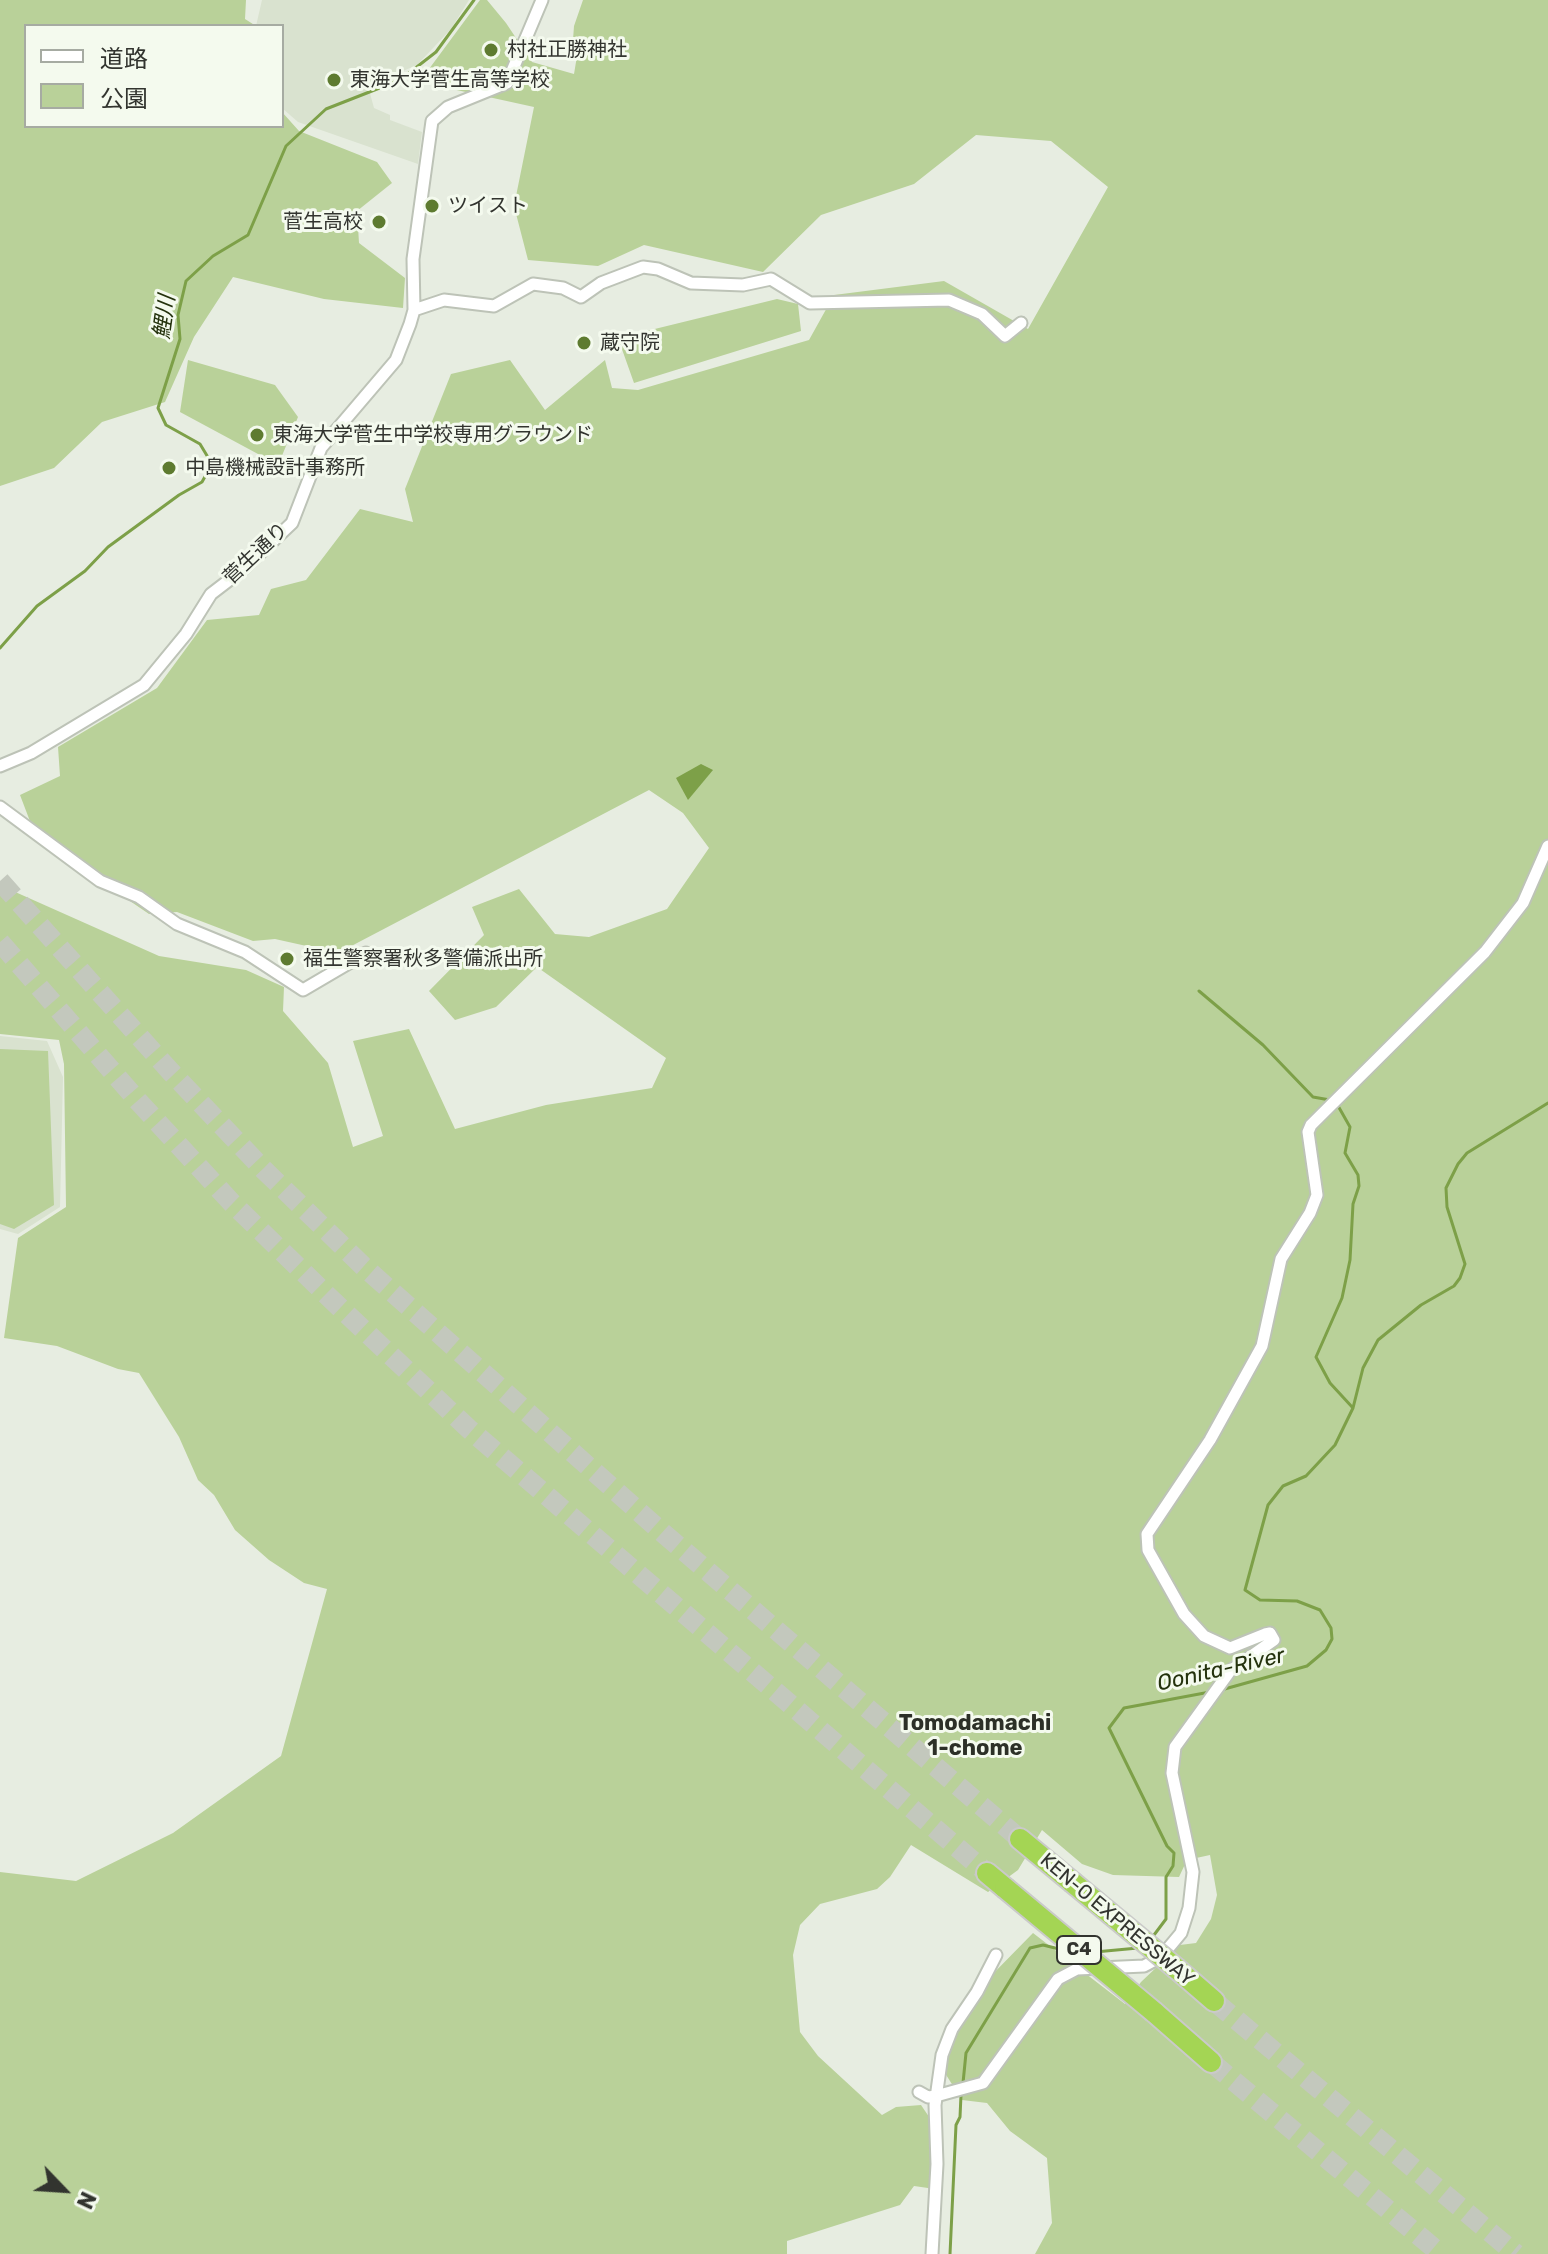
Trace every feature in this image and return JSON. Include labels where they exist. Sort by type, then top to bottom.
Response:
[{"type":"highway","name":"KEN-O EXPRESSWAY","points":[[1020,1839],[1214,2001]]},
{"type":"highway","name":"C4","points":[[987,1873],[1211,2062]]},
{"type":"street","name":"菅生通り","points":[[0,766],[31,753],[144,685],[186,634],[211,594],[285,531],[297,511],[321,448],[396,360],[414,310],[411,279],[432,121],[448,107],[507,83],[542,0]]},
{"type":"street","points":[[414,310],[444,300],[494,306],[533,284],[563,288],[581,297],[601,283],[643,267],[658,269],[691,283],[743,285],[771,279],[810,303],[949,300],[982,314],[1005,336],[1021,323]]},
{"type":"street","points":[[0,807],[100,881],[139,897],[177,924],[253,956],[303,990],[366,953]]},
{"type":"street","points":[[919,2092],[928,2097],[983,2083],[1058,1979],[1077,1969],[1144,1966],[1161,1957],[1181,1933],[1189,1908],[1193,1872],[1172,1760],[1179,1738],[1224,1678],[1269,1647],[1274,1636],[1265,1634],[1230,1648],[1204,1636],[1184,1614],[1148,1550],[1150,1526],[1210,1440],[1262,1346],[1281,1259],[1310,1213],[1317,1195],[1308,1132],[1311,1125],[1485,952],[1523,903],[1548,846]]},
{"type":"street","points":[[932,2254],[940,2095],[946,2042],[996,1955]]},
{"type":"shaded area","name":"東海大学菅生高等学校","points":[[262,0],[469,0],[451,29],[417,65],[368,86],[374,108],[390,115],[390,120],[422,132],[418,164],[298,122],[284,110],[284,24],[256,24]]},
{"type":"shaded area","points":[[701,764],[713,770],[688,800],[676,778]]},
{"type":"shaded area","points":[[0,1036],[47,1041],[63,1077],[60,1207],[18,1234],[0,1229]]},
{"type":"green space","points":[[0,0],[246,0],[245,19],[253,24],[24,24],[24,128],[284,128],[284,114],[299,131],[377,162],[392,183],[357,211],[359,243],[405,278],[403,308],[324,299],[233,277],[194,337],[165,402],[102,422],[54,468],[0,486]]},
{"type":"green space","points":[[480,0],[487,0],[532,62],[574,74],[577,56],[574,26],[583,0],[1548,0],[1548,2254],[1035,2254],[1052,2223],[1047,2158],[1010,2131],[987,2103],[962,2100],[943,2070],[951,2039],[983,1984],[1033,1933],[1125,2004],[1141,1982],[1180,1945],[1196,1943],[1211,1919],[1217,1895],[1210,1855],[1187,1860],[1179,1877],[1113,1875],[1082,1864],[1042,1830],[1018,1870],[988,1892],[911,1845],[890,1877],[877,1889],[820,1904],[800,1925],[793,1955],[800,2032],[818,2056],[882,2115],[896,2107],[921,2105],[940,2133],[941,2204],[928,2188],[914,2186],[900,2205],[787,2241],[787,2254],[0,2254],[0,1872],[76,1881],[173,1833],[281,1756],[327,1589],[304,1583],[269,1560],[235,1530],[214,1495],[198,1480],[179,1437],[139,1373],[118,1369],[57,1346],[4,1338],[18,1238],[66,1207],[64,1064],[59,1040],[0,1034],[0,882],[13,891],[159,956],[246,970],[284,987],[283,1011],[328,1063],[353,1147],[383,1136],[353,1041],[409,1029],[455,1129],[546,1105],[652,1088],[666,1058],[537,967],[496,1007],[455,1020],[429,991],[484,935],[472,907],[519,889],[555,934],[589,937],[667,909],[709,848],[683,813],[649,790],[338,953],[275,939],[253,941],[177,912],[149,914],[36,837],[20,795],[60,776],[58,747],[157,688],[207,620],[259,615],[271,589],[306,580],[360,509],[413,522],[405,489],[451,374],[510,360],[545,410],[605,360],[612,388],[638,390],[809,340],[834,295],[944,281],[1028,329],[1108,187],[1051,141],[976,135],[914,184],[821,215],[763,272],[644,245],[598,266],[528,260],[514,206],[534,107],[452,89],[429,69]]},
{"type":"green space","points":[[777,299],[798,304],[801,331],[634,383],[618,338]]},
{"type":"green space","name":"東海大学菅生中学校専用グラウンド","points":[[188,360],[275,385],[298,417],[274,475],[258,454],[180,412]]},
{"type":"green space","points":[[0,1049],[48,1051],[54,1205],[14,1229],[0,1224]]},
{"type":"waterway","name":"鯉川","points":[[0,648],[37,606],[85,571],[108,547],[202,482],[212,464],[200,444],[166,425],[158,408],[180,339],[178,315],[186,281],[213,256],[248,235],[286,146],[326,109],[400,80],[436,52],[474,0]]},
{"type":"waterway","points":[[1199,991],[1263,1045],[1313,1097],[1330,1100]]},
{"type":"waterway","name":"Oonita-River","points":[[1221,1690],[1307,1666],[1326,1650],[1332,1639],[1331,1628],[1320,1610],[1297,1601],[1260,1600],[1245,1590],[1268,1505],[1283,1486],[1306,1476],[1335,1445],[1353,1408],[1363,1368],[1378,1340],[1421,1305],[1454,1286],[1460,1278],[1465,1264],[1447,1207],[1446,1188],[1458,1164],[1467,1153],[1548,1103]]},
{"type":"waterway","points":[[1337,1104],[1350,1127],[1345,1153],[1358,1175],[1359,1186],[1353,1204],[1350,1260],[1342,1298],[1316,1357],[1330,1383],[1353,1408]]},
{"type":"waterway","name":"Oonita-River","points":[[1151,1939],[1166,1919],[1166,1877],[1173,1866],[1174,1853],[1167,1846],[1109,1728],[1124,1708],[1210,1692]]},
{"type":"waterway","name":"Oonita-River","points":[[963,2083],[966,2053],[1030,1948],[1043,1945],[1067,1951]]},
{"type":"waterway","name":"Oonita-River","points":[[1095,1952],[1138,1948]]},
{"type":"waterway","name":"Oonita-River","points":[[950,2254],[956,2125],[960,2117],[961,2095]]},
{"type":"tunnel","points":[[0,881],[171,1072],[263,1169],[363,1266],[663,1533],[1020,1839]]},
{"type":"tunnel","points":[[0,942],[138,1101],[232,1203],[333,1301],[469,1429],[987,1873]]},
{"type":"tunnel","points":[[1214,2001],[1516,2254]]},
{"type":"tunnel","points":[[1211,2062],[1441,2254]]},
{"type":"place","name":"村社正勝神社","points":[[491,50]]},
{"type":"place","name":"東海大学菅生高等学校","points":[[334,80]]},
{"type":"place","name":"ツイスト","points":[[432,206]]},
{"type":"place","name":"菅生高校","points":[[379,222]]},
{"type":"place","name":"蔵守院","points":[[584,343]]},
{"type":"place","name":"東海大学菅生中学校専用グラウンド","points":[[257,435]]},
{"type":"place","name":"中島機械設計事務所","points":[[169,468]]},
{"type":"place","name":"福生警察署秋多警備派出所","points":[[287,959]]},
{"type":"district","name":"Tomodamachi 1-chome","points":[[975,1736]]}]
